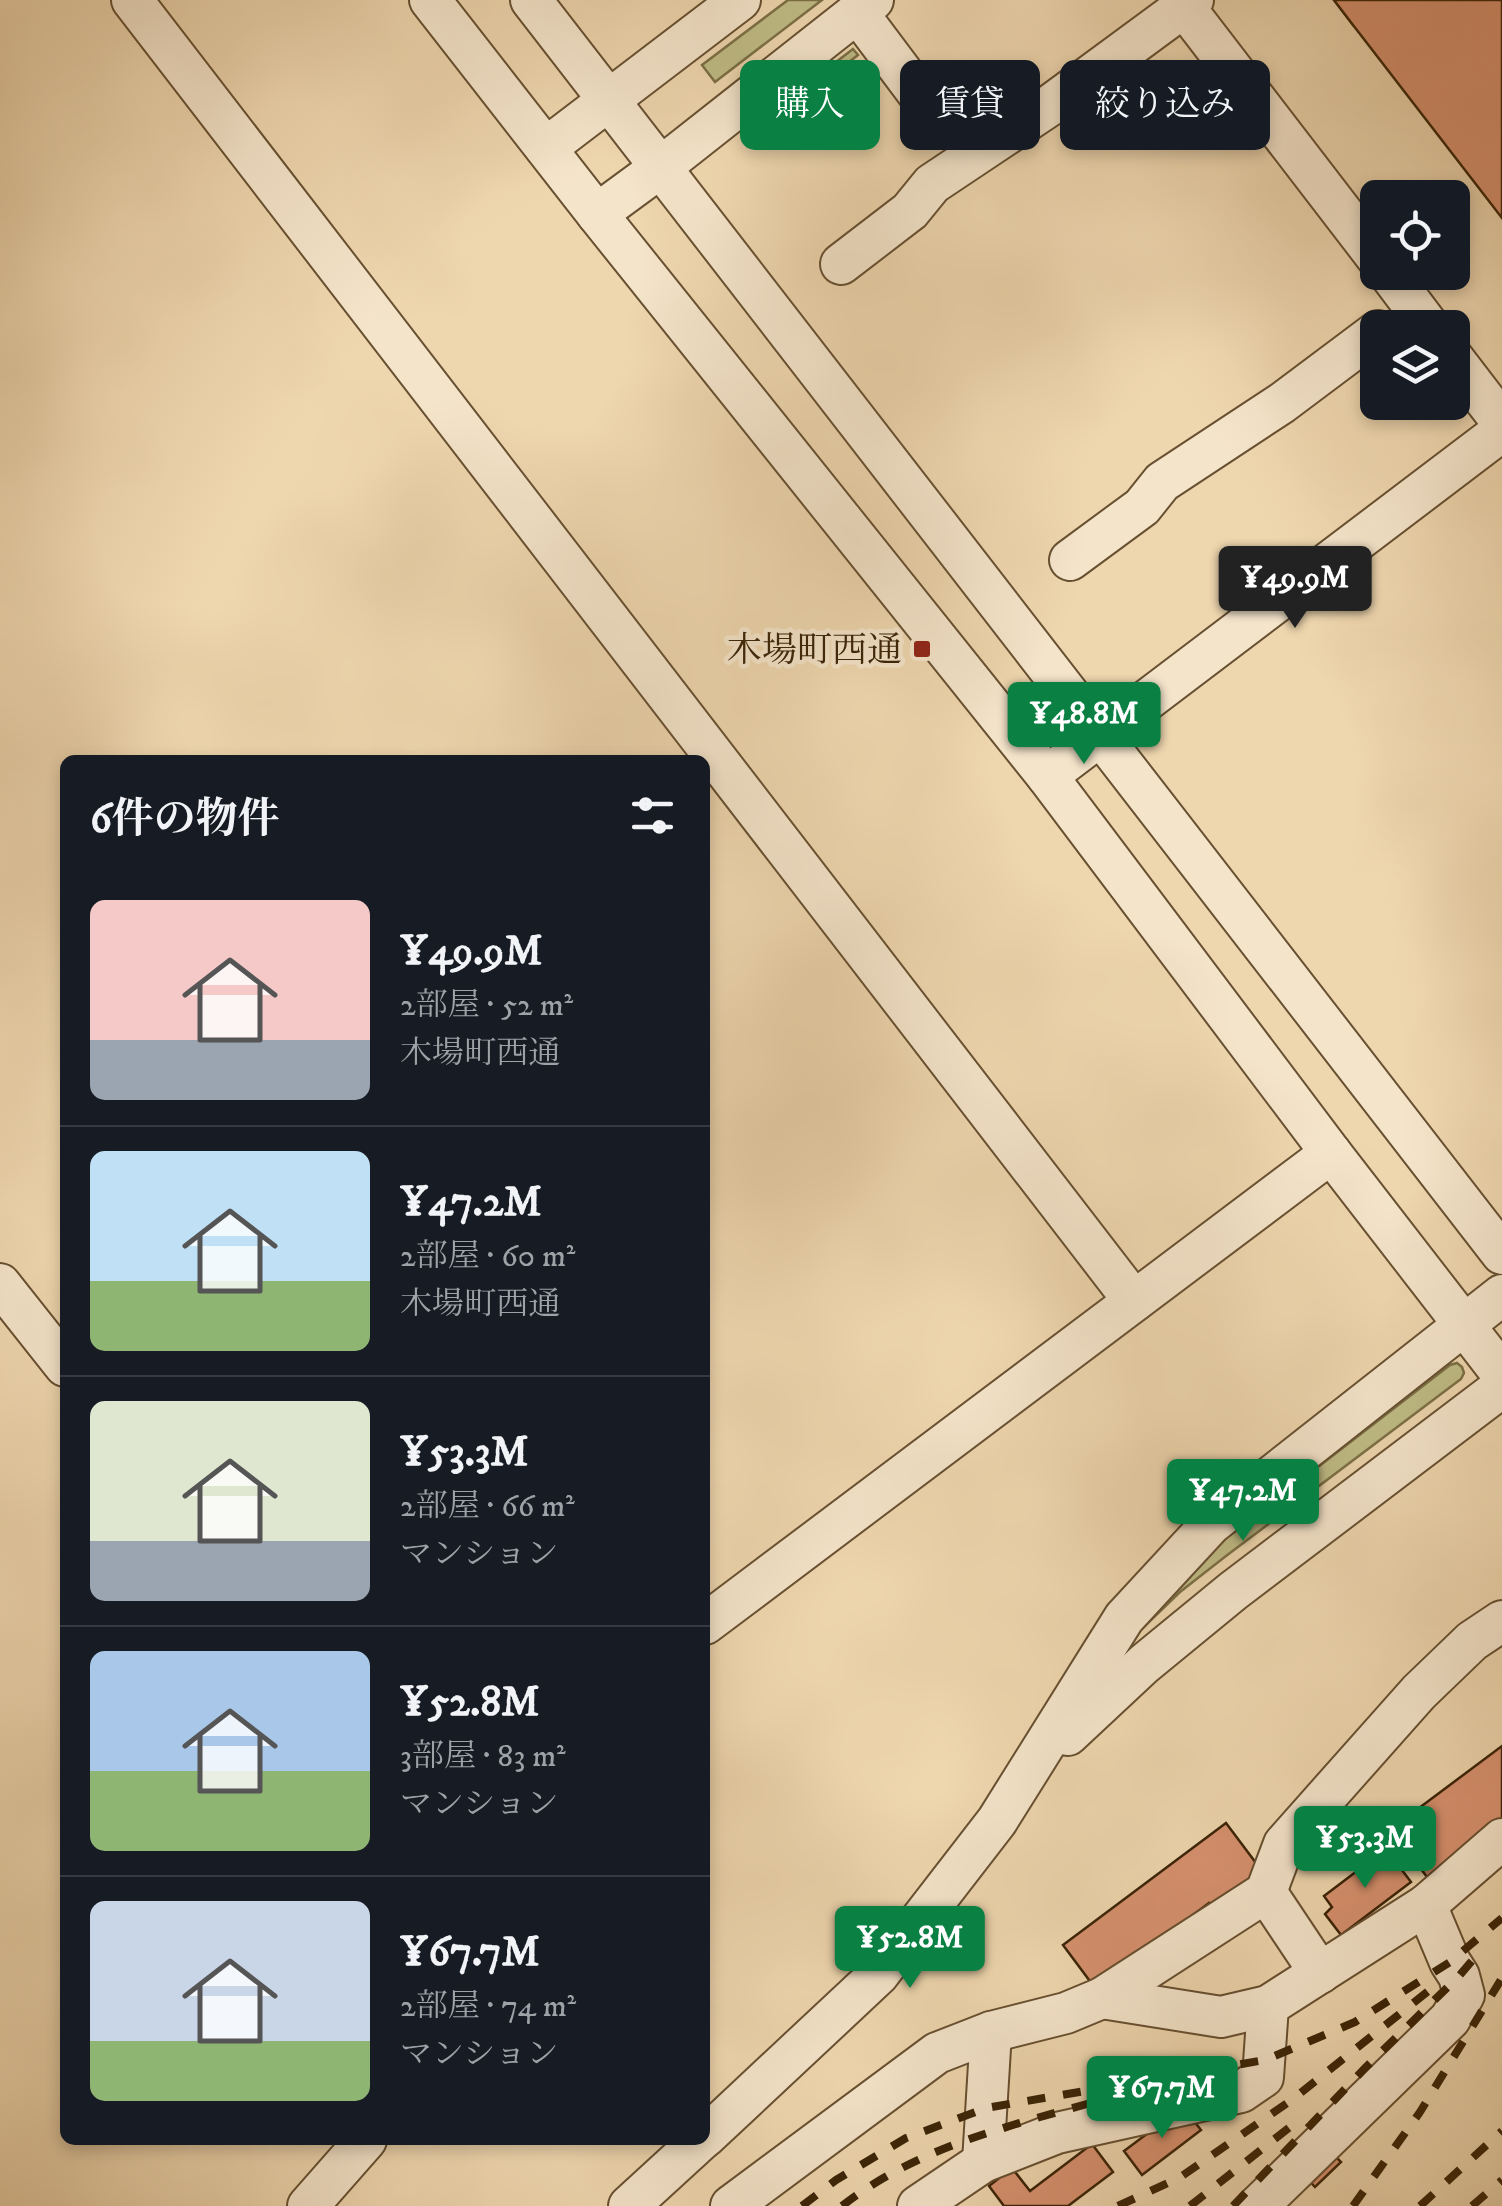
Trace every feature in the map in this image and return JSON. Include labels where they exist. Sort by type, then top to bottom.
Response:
[{"type":"street","points":[[132,0],[1134,1301]]},
{"type":"street","points":[[430,0],[638,268],[1047,776],[1502,1374]]},
{"type":"street","points":[[531,0],[1502,1254]]},
{"type":"street","points":[[546,148],[740,0]]},
{"type":"street","points":[[841,264],[910,211],[932,184],[1048,106],[1186,2],[1360,235]]},
{"type":"street","points":[[597,214],[865,6],[900,63]]},
{"type":"street","points":[[1070,560],[1142,507],[1162,482],[1360,350]]},
{"type":"street","points":[[1470,380],[1502,422]]},
{"type":"street","points":[[1047,776],[1502,431]]},
{"type":"street","points":[[710,1620],[1331,1153]]},
{"type":"street","points":[[0,1284],[60,1360]]},
{"type":"street","points":[[710,2131],[878,1975],[996,1821],[1124,1618],[1212,1524],[1502,1295]]},
{"type":"street","points":[[1028,1772],[1144,1664],[1233,1591],[1502,1387]]},
{"type":"street","points":[[731,2206],[937,2053],[1102,1998],[1266,1892],[1284,1844],[1419,1692],[1472,1640],[1502,1621]]},
{"type":"street","points":[[1102,1998],[1222,2017],[1268,2006],[1426,1905],[1502,1839]]},
{"type":"street","points":[[1266,1892],[1320,1973]]},
{"type":"street","points":[[1258,2206],[1450,2019],[1464,1995],[1426,1905]]},
{"type":"street","points":[[918,2206],[983,2162],[1056,2132],[1241,2092],[1263,2077],[1268,2006]]},
{"type":"street","points":[[983,2162],[991,2032]]},
{"type":"street","points":[[308,2206],[362,2145]]},
{"type":"street","points":[[629,2206],[695,2145]]},
{"type":"shaded area","points":[[788,0],[822,0],[715,82],[702,65]]},
{"type":"shaded area","points":[[853,49],[858,55],[852,60],[839,60]]},
{"type":"shaded area","points":[[1457,1363],[1464,1373],[1461,1379],[1180,1592],[1124,1646],[1216,1546]]},
{"type":"building","points":[[1334,0],[1385,0],[1353,25]]},
{"type":"building","points":[[1334,0],[1502,0],[1502,218],[1353,25]]},
{"type":"building","points":[[1502,1746],[1502,1822],[1427,1877],[1391,1829]]},
{"type":"building","points":[[1226,1823],[1265,1875],[1216,1913],[1209,1903],[1095,1988],[1063,1945]]},
{"type":"building","points":[[1386,1849],[1411,1882],[1341,1935],[1325,1914],[1332,1907],[1324,1896]]},
{"type":"building","points":[[1183,2107],[1201,2130],[1142,2175],[1124,2151]]},
{"type":"building","points":[[1092,2144],[1113,2172],[1068,2206],[1004,2206],[989,2186],[1012,2168],[1030,2191]]},
{"type":"building","points":[[1327,2148],[1341,2162],[1315,2187],[1302,2173]]},
{"type":"railway","points":[[802,2206],[836,2180],[906,2138],[986,2108],[1265,2060],[1355,2022],[1450,1962],[1502,1918]]},
{"type":"railway","points":[[1233,2206],[1483,1948]]},
{"type":"railway","points":[[1353,2206],[1420,2112],[1502,1978]]},
{"type":"railway","points":[[1118,2206],[1179,2178],[1293,2099],[1437,1984]]},
{"type":"railway","points":[[842,2206],[870,2186],[931,2154],[1094,2102]]},
{"type":"railway","points":[[1190,2206],[1300,2119]]},
{"type":"railway","points":[[1420,2206],[1502,2131]]},
{"type":"railway","points":[[1472,2206],[1502,2180]]},
{"type":"place","name":"木場町西通","points":[[922,649]]}]
